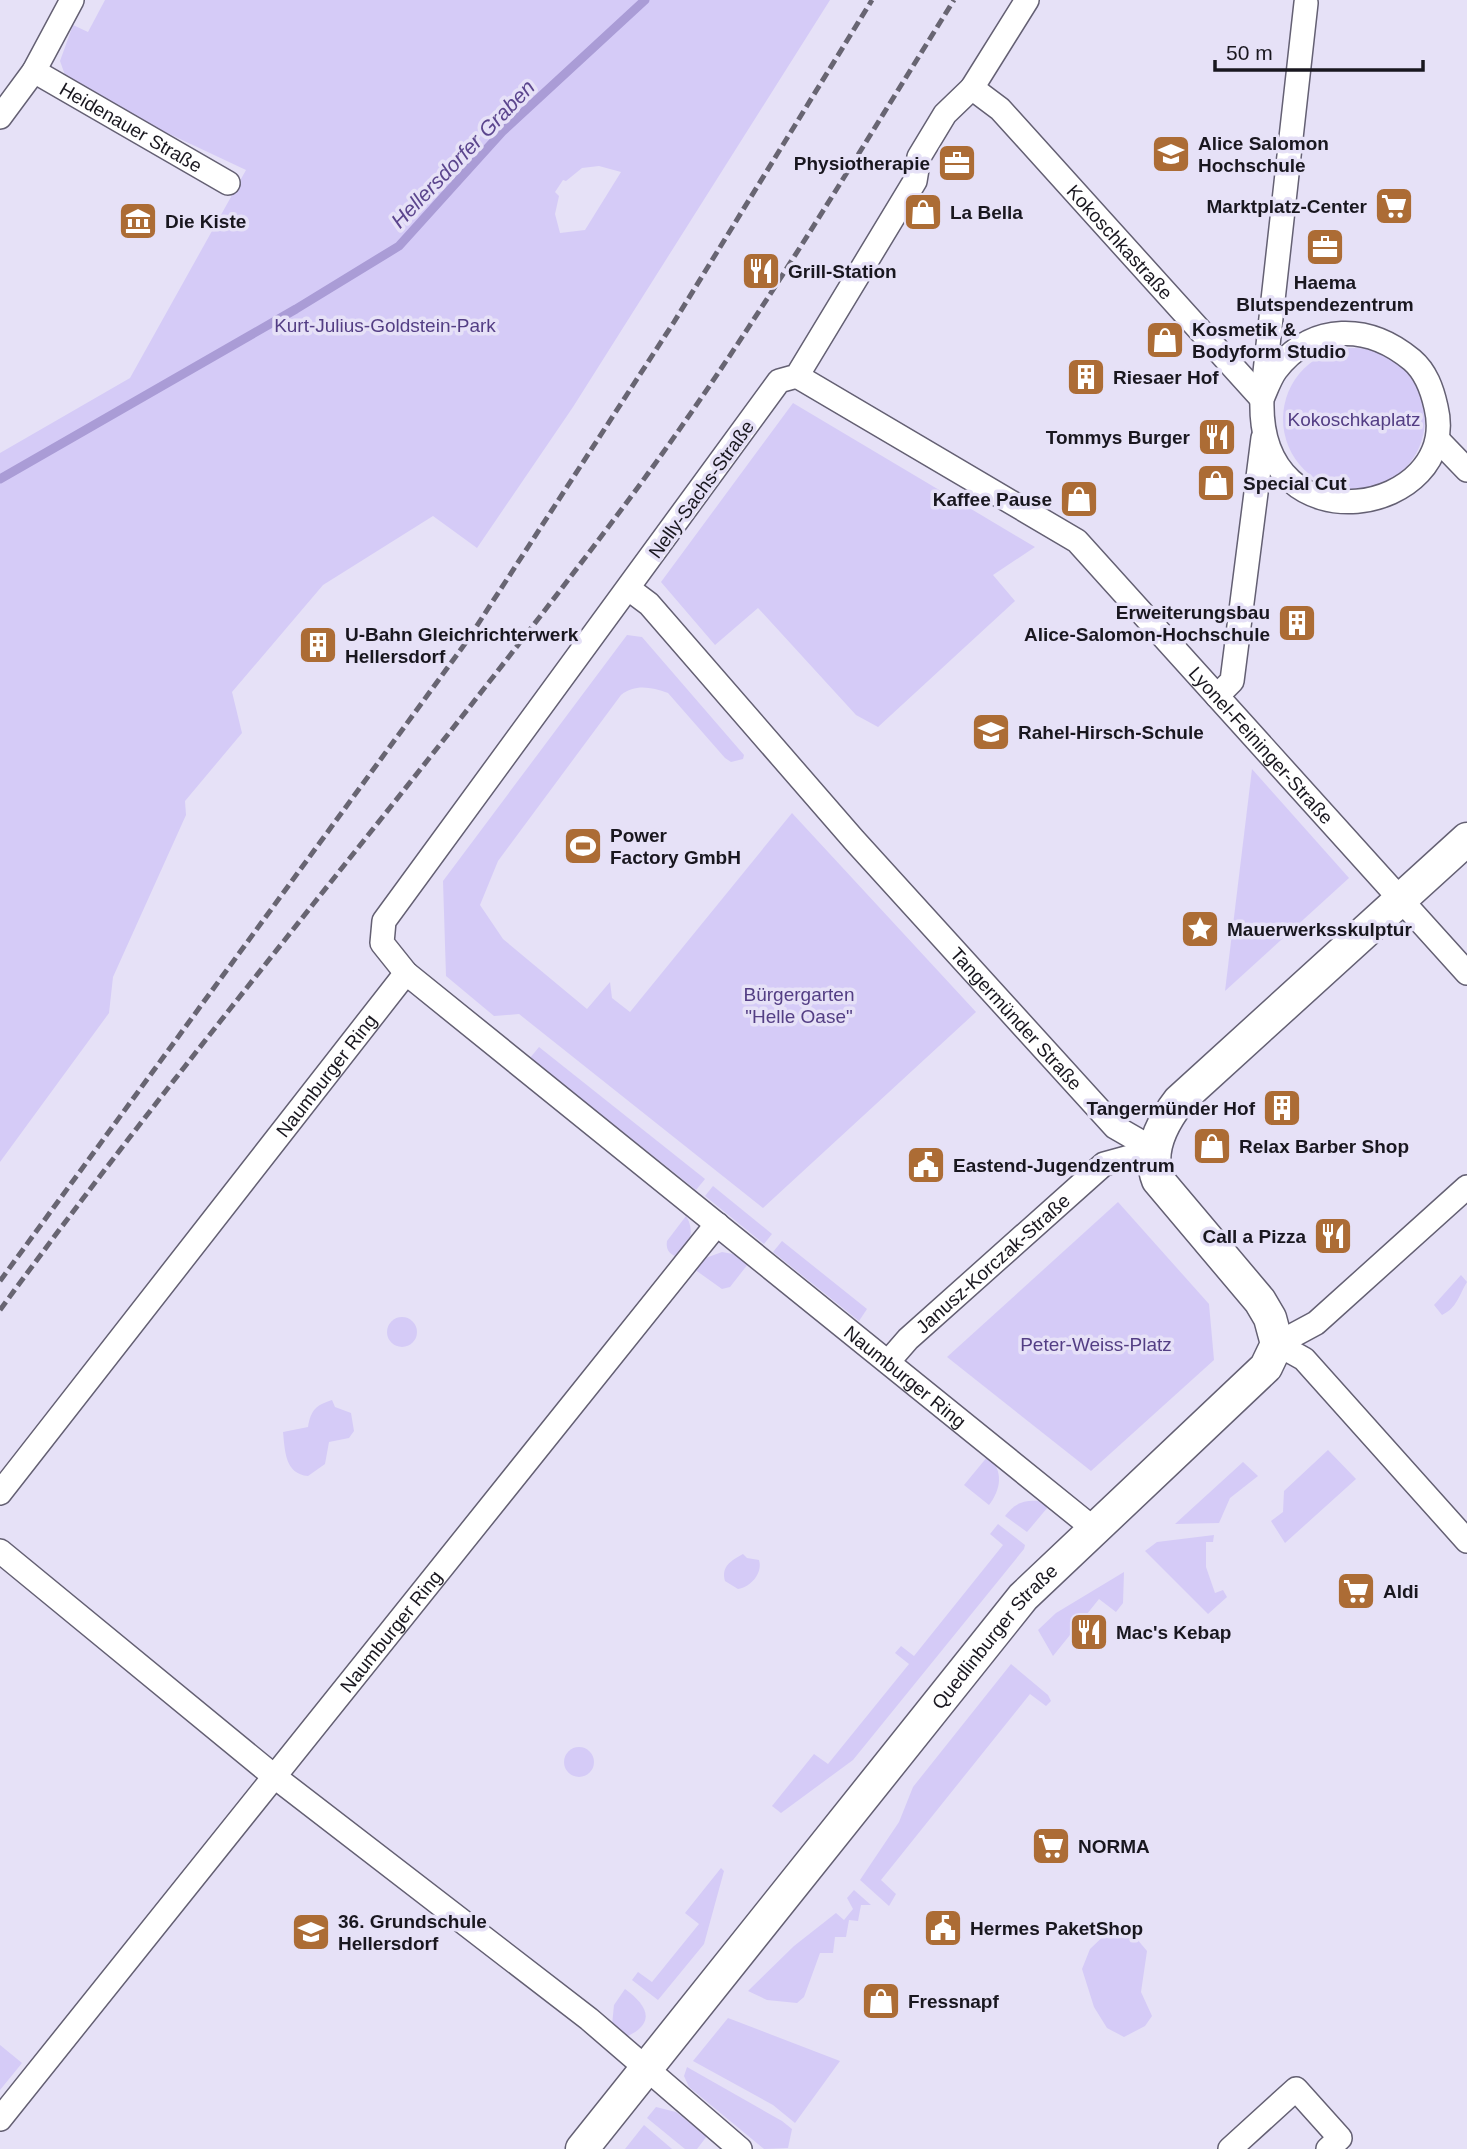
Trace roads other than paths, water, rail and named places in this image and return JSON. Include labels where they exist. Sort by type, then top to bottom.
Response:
[{"type":"street","points":[[0,117],[34,71],[72,0]]},
{"type":"street","name":"Nelly-Sachs-Straße","points":[[406,973],[382,943],[384,920],[629,589],[779,380],[797,376],[915,181],[919,158],[946,114],[972,88],[1027,0]]},
{"type":"street","points":[[1217,696],[1232,681],[1264,438],[1262,399],[1306,2]]},
{"type":"street","name":"Heidenauer Straße","points":[[34,71],[229,183]]},
{"type":"street","name":"Kokoschkastraße","points":[[972,88],[1000,109],[1262,399]]},
{"type":"street","points":[[1262,399],[1276,370],[1301,347],[1332,334],[1366,334],[1397,348],[1425,376],[1438,413],[1439,441],[1418,473],[1405,484],[1384,495],[1359,503],[1334,503],[1309,495],[1288,480],[1264,438]]},
{"type":"street","name":"Lyonel-Feininger-Straße","points":[[797,376],[1077,541],[1467,973]]},
{"type":"street","points":[[1439,441],[1467,470]]},
{"type":"street","name":"Tangermünder Straße","points":[[629,589],[649,604],[854,840],[1115,1127],[1155,1150]]},
{"type":"street","points":[[1467,839],[1179,1101],[1168,1115],[1155,1150],[1155,1171],[1163,1188],[1261,1301],[1270,1318],[1277,1344],[1304,1359],[1467,1541]]},
{"type":"street","name":"Naumburger Ring","points":[[0,1493],[406,973],[1094,1529]]},
{"type":"street","name":"Janusz-Korczak-Straße","points":[[888,1362],[908,1339],[1104,1164],[1155,1150]]},
{"type":"street","points":[[1277,1344],[1316,1323],[1467,1187]]},
{"type":"street","name":"Naumburger Ring","points":[[6,2112],[717,1224]]},
{"type":"street","name":"Quedlinburger Straße","points":[[582,2149],[1023,1597],[1249,1386],[1266,1367],[1277,1344]]},
{"type":"street","points":[[0,1551],[275,1777],[589,2019],[740,2149]]},
{"type":"street","points":[[1230,2149],[1296,2089],[1340,2138],[1328,2149]]},
{"type":"waterway","name":"Hellersdorfer Graben","points":[[0,479],[296,309],[399,246],[502,132],[645,0]]},
{"type":"railway","points":[[0,1281],[467,641],[674,322],[872,0]]},
{"type":"railway","points":[[0,1310],[155,1105],[630,498],[757,315],[954,0]]},
{"type":"place","name":"Alice Salomon Hochschule","points":[[1171,154]]},
{"type":"place","name":"Physiotherapie","points":[[957,163]]},
{"type":"place","name":"Marktplatz-Center","points":[[1394,206]]},
{"type":"place","name":"La Bella","points":[[923,212]]},
{"type":"place","name":"Die Kiste","points":[[138,221]]},
{"type":"place","name":"Haema Blutspendezentrum","points":[[1325,247]]},
{"type":"place","name":"Grill-Station","points":[[761,271]]},
{"type":"place","name":"Kosmetik & Bodyform Studio","points":[[1165,340]]},
{"type":"place","name":"Riesaer Hof","points":[[1086,377]]},
{"type":"place","name":"Tommys Burger","points":[[1217,437]]},
{"type":"place","name":"Special Cut","points":[[1216,483]]},
{"type":"place","name":"Kaffee Pause","points":[[1079,499]]},
{"type":"place","name":"Erweiterungsbau Alice-Salomon-Hochschule","points":[[1297,623]]},
{"type":"place","name":"U-Bahn Gleichrichterwerk Hellersdorf","points":[[318,645]]},
{"type":"place","name":"Rahel-Hirsch-Schule","points":[[991,732]]},
{"type":"place","name":"Power Factory GmbH","points":[[583,846]]},
{"type":"place","name":"Mauerwerksskulptur","points":[[1200,929]]},
{"type":"place","name":"Tangermünder Hof","points":[[1282,1108]]},
{"type":"place","name":"Relax Barber Shop","points":[[1212,1146]]},
{"type":"place","name":"Eastend-Jugendzentrum","points":[[926,1165]]},
{"type":"place","name":"Call a Pizza","points":[[1333,1236]]},
{"type":"place","name":"Aldi","points":[[1356,1591]]},
{"type":"place","name":"Mac's Kebap","points":[[1089,1632]]},
{"type":"place","name":"NORMA","points":[[1051,1846]]},
{"type":"place","name":"Hermes PaketShop","points":[[943,1928]]},
{"type":"place","name":"36. Grundschule Hellersdorf","points":[[311,1932]]},
{"type":"place","name":"Fressnapf","points":[[881,2001]]},
{"type":"park label","name":"Kurt-Julius-Goldstein-Park","points":[[385,325]]},
{"type":"park label","name":"Kokoschkaplatz","points":[[1354,419]]},
{"type":"park label","name":"Bürgergarten \"Helle Oase\"","points":[[799,1005]]},
{"type":"park label","name":"Peter-Weiss-Platz","points":[[1096,1344]]}]
